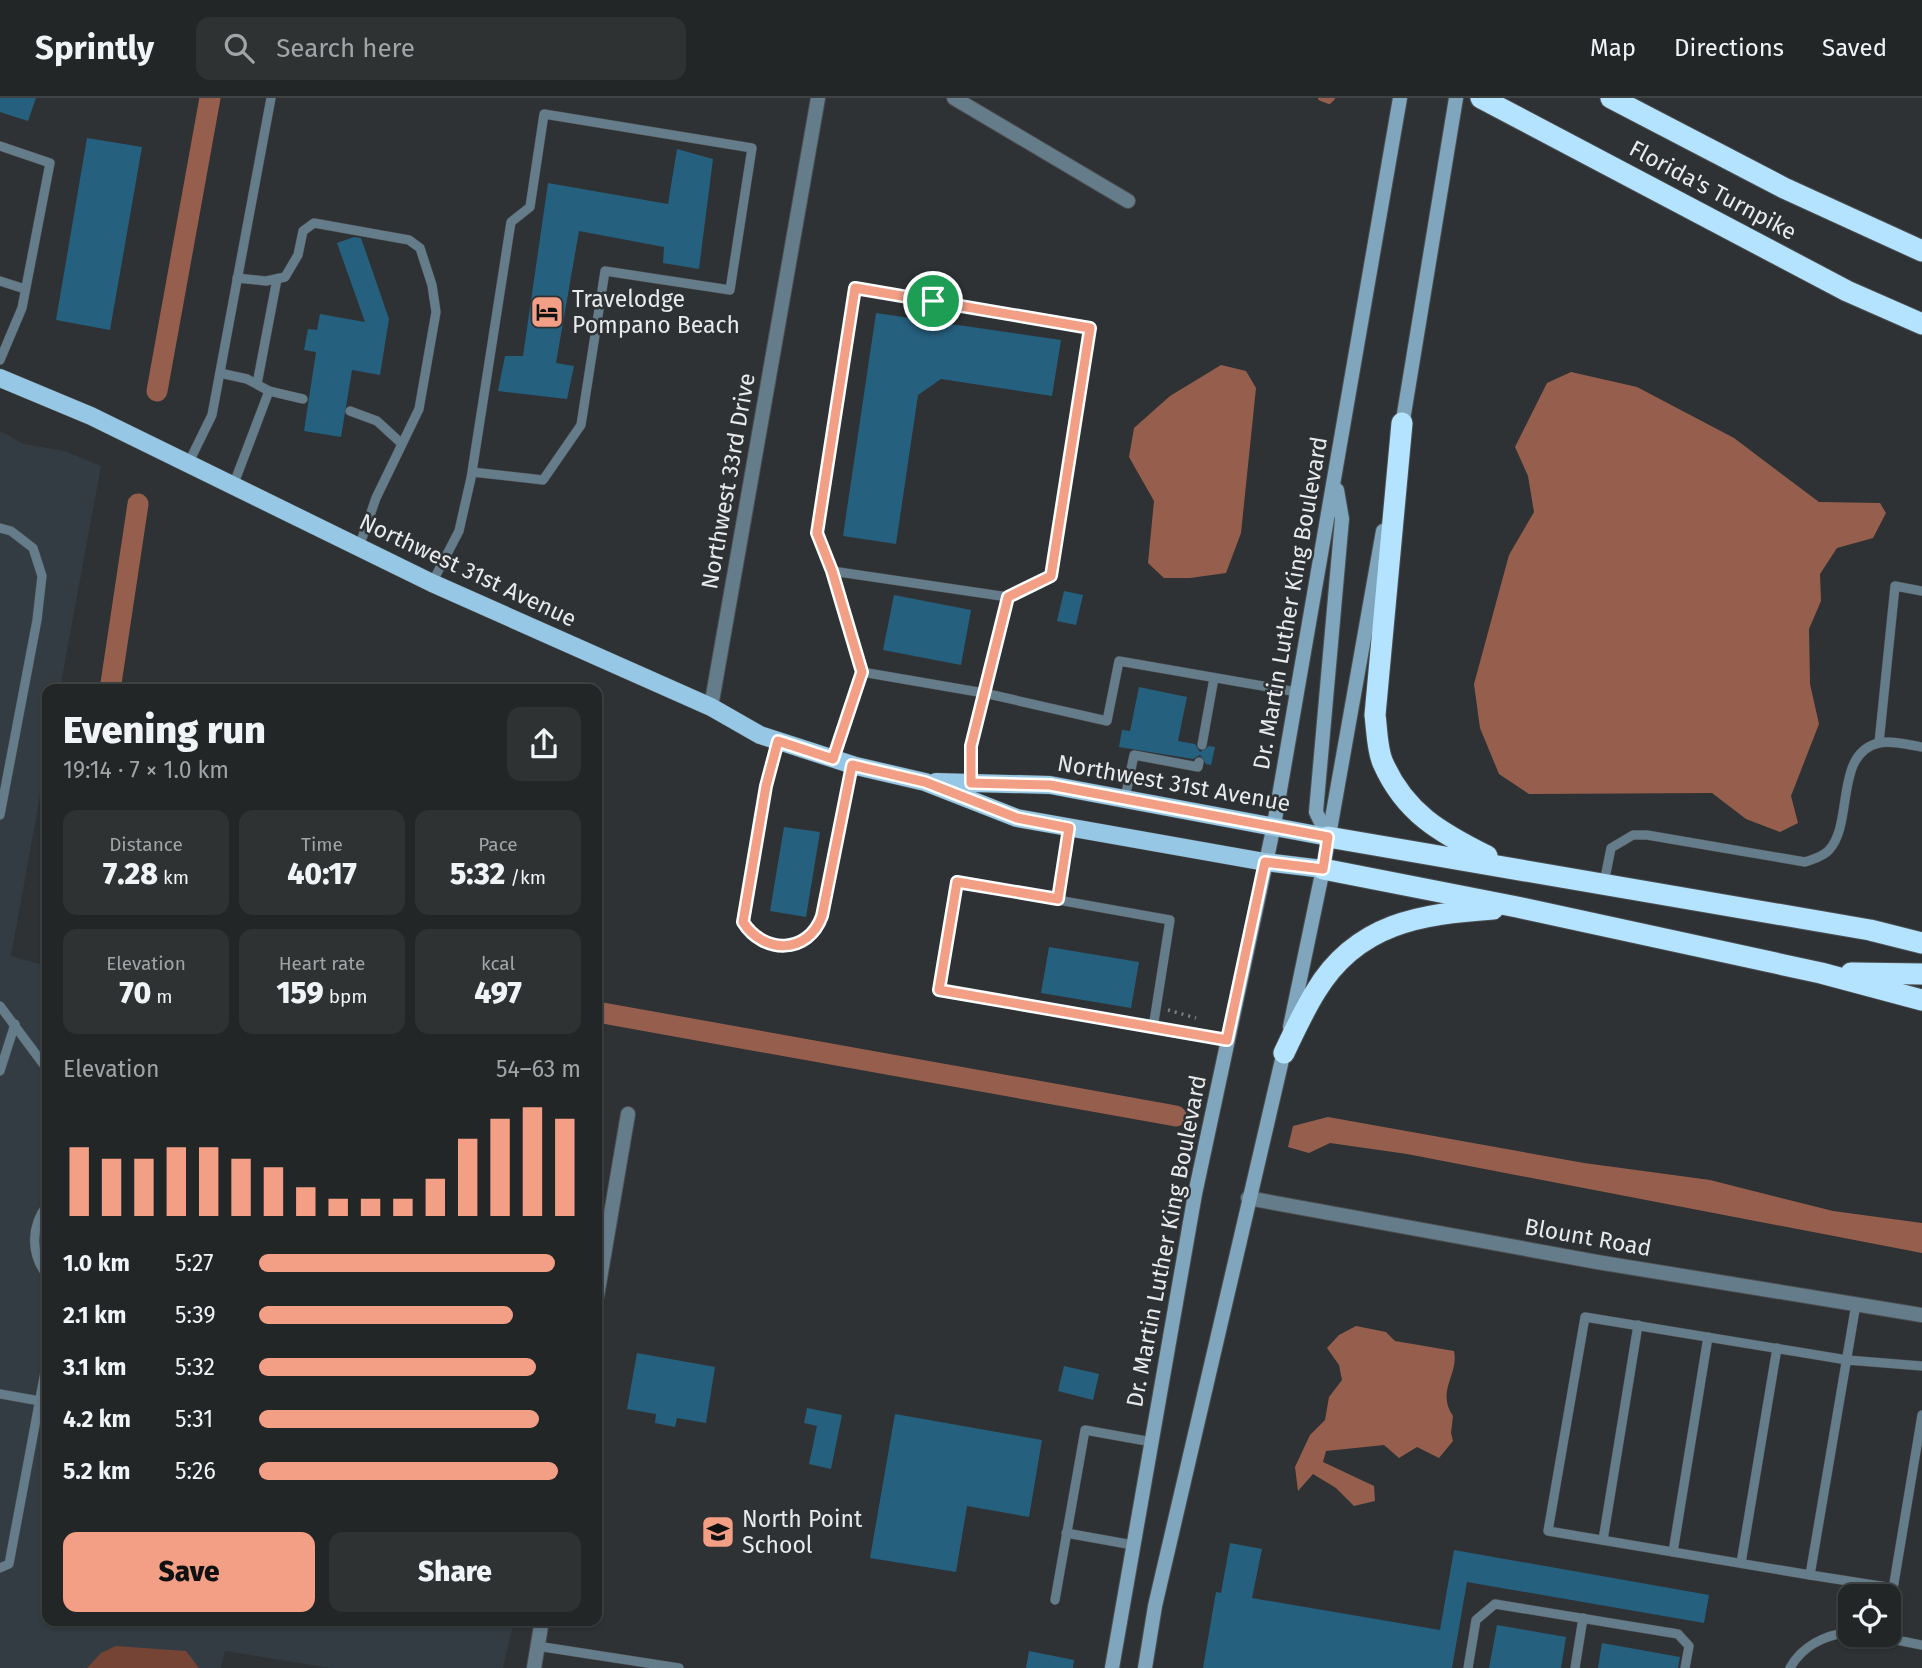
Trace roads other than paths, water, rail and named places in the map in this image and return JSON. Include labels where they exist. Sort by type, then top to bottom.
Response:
[{"type":"highway","name":"Florida's Turnpike","points":[[1481,98],[1847,290],[1922,324]]},
{"type":"highway","name":"Florida's Turnpike","points":[[1611,98],[1784,188],[1922,251]]},
{"type":"highway","points":[[1402,423],[1374,715],[1382,761],[1404,797],[1437,831],[1504,865]]},
{"type":"highway","points":[[1328,837],[1504,865],[1870,930],[1922,943]]},
{"type":"highway","points":[[1323,869],[1517,906],[1821,973],[1922,1000]]},
{"type":"highway","points":[[1284,1053],[1316,989],[1340,961],[1381,929],[1437,913],[1517,906]]},
{"type":"highway","points":[[1870,930],[1922,929]]},
{"type":"highway","points":[[1821,973],[1922,974]]},
{"type":"main road","name":"Dr. Martin Luther King Boulevard","points":[[1114,1666],[1195,1194],[1274,825],[1399,98]]},
{"type":"main road","points":[[1145,1668],[1158,1592],[1284,1053],[1323,869],[1456,98]]},
{"type":"main road","name":"Northwest 31st Avenue","points":[[0,378],[91,416],[432,583],[711,707],[760,735],[852,765],[925,782],[1017,818],[1265,862],[1323,869]]},
{"type":"main road","points":[[1328,837],[1316,812],[1342,519],[1335,476]]},
{"type":"main road","name":"Northwest 31st Avenue","points":[[925,782],[1050,785],[1328,837]]},
{"type":"street","name":"Northwest 33rd Drive","points":[[711,707],[818,98]]},
{"type":"street","points":[[954,98],[1128,201]]},
{"type":"street","points":[[602,1267],[628,1114]]},
{"type":"street","name":"Blount Road","points":[[1248,1198],[1597,1262],[1922,1315]]},
{"type":"street","points":[[534,1668],[541,1626]]},
{"type":"lane","points":[[188,464],[212,415],[271,98]]},
{"type":"lane","points":[[432,583],[459,531],[472,472],[511,222],[530,207],[544,114],[752,148],[730,290],[605,271],[581,425],[543,480],[472,472]]},
{"type":"lane","points":[[0,146],[50,163],[22,308],[0,360]]},
{"type":"lane","points":[[237,278],[266,281],[285,277],[298,255],[303,231],[314,223],[409,240],[419,248],[432,285],[436,312],[419,409],[376,498],[359,547]]},
{"type":"lane","points":[[257,384],[277,279]]},
{"type":"lane","points":[[0,281],[26,289]]},
{"type":"lane","points":[[832,571],[1008,597],[1051,576],[1090,328],[855,288],[817,533],[832,571],[862,672],[833,759]]},
{"type":"lane","points":[[220,373],[257,384],[269,391],[303,399]]},
{"type":"lane","points":[[233,486],[269,391]]},
{"type":"lane","points":[[349,411],[377,421],[401,443]]},
{"type":"lane","points":[[0,528],[12,531],[33,548],[42,576],[0,815]]},
{"type":"lane","points":[[1879,743],[1895,586],[1922,591]]},
{"type":"lane","points":[[971,783],[971,746],[1008,597]]},
{"type":"lane","points":[[862,672],[985,693],[1107,721],[1119,661],[1297,692]]},
{"type":"lane","points":[[1202,745],[1214,678]]},
{"type":"lane","points":[[778,741],[766,786],[743,922],[756,937],[767,942],[787,946],[799,944],[814,936],[818,928],[852,765]]},
{"type":"lane","points":[[1604,883],[1611,848],[1633,835],[1647,835],[1805,862],[1818,858],[1828,852],[1836,840],[1853,765],[1863,750],[1879,743],[1922,747]]},
{"type":"lane","points":[[1125,798],[1134,755],[1198,767],[1199,762]]},
{"type":"lane","points":[[1058,899],[1069,828]]},
{"type":"lane","points":[[1153,1028],[1170,920],[957,882],[939,990],[1153,1028],[1227,1040]]},
{"type":"lane","points":[[0,1006],[42,1062]]},
{"type":"lane","points":[[0,1071],[15,1024]]},
{"type":"lane","points":[[42,1215],[35,1229],[34,1247],[42,1269]]},
{"type":"lane","points":[[1810,1575],[1856,1304]]},
{"type":"lane","points":[[1867,1584],[1548,1531],[1585,1317],[1847,1360],[1922,1366]]},
{"type":"lane","points":[[1603,1540],[1638,1325]]},
{"type":"lane","points":[[1673,1552],[1708,1336]]},
{"type":"lane","points":[[1741,1563],[1777,1348]]},
{"type":"lane","points":[[0,1568],[9,1564],[42,1390]]},
{"type":"lane","points":[[0,1394],[40,1401]]},
{"type":"lane","points":[[1894,1584],[1922,1415]]},
{"type":"lane","points":[[1055,1600],[1085,1430],[1152,1443]]},
{"type":"lane","points":[[1066,1533],[1133,1545]]},
{"type":"lane","points":[[1468,1668],[1476,1620],[1494,1604],[1678,1634],[1689,1646],[1685,1668]]},
{"type":"lane","points":[[1575,1668],[1584,1618]]},
{"type":"lane","points":[[1790,1668],[1795,1660],[1821,1638],[1838,1634]]},
{"type":"lane","points":[[1901,1640],[1922,1645]]},
{"type":"lane","points":[[537,1646],[679,1668]]},
{"type":"waterway","points":[[157,391],[210,98]]},
{"type":"waterway","points":[[1321,98],[1329,101],[1332,98]]},
{"type":"waterway","points":[[111,684],[138,504]]},
{"type":"waterway","points":[[602,1013],[1176,1116]]},
{"type":"place","name":"Travelodge Pompano Beach","points":[[547,312]]},
{"type":"place","name":"North Point School","points":[[718,1532]]}]
